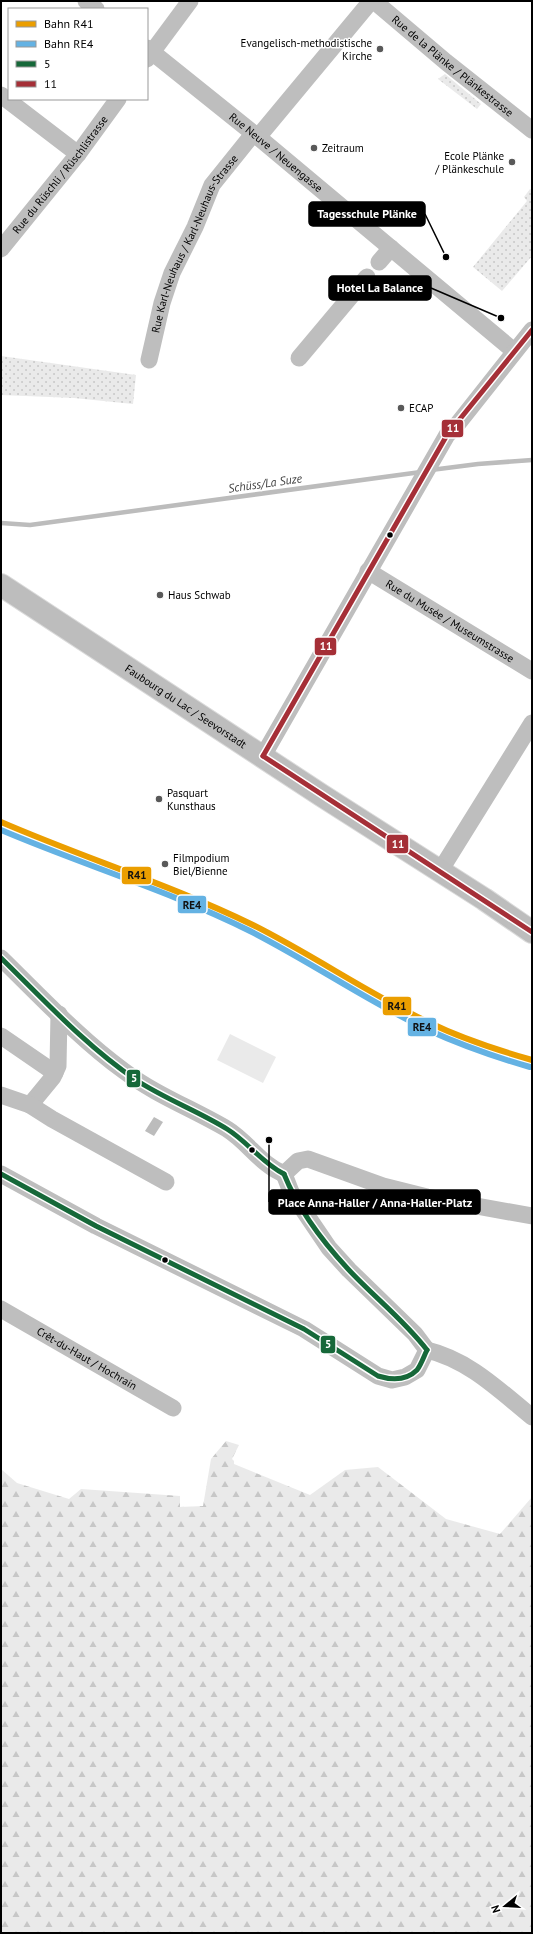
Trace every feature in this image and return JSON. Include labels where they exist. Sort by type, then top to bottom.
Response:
[{"type":"main road","name":"Faubourg du Lac / Seevorstadt","points":[[1,585],[532,932]]},
{"type":"street","points":[[86,1],[95,8]]},
{"type":"street","points":[[149,53],[190,1]]},
{"type":"street","name":"Rue Karl-Neuhaus / Karl-Neuhaus-Strasse","points":[[149,360],[162,303],[172,273],[195,227],[212,185],[371,1]]},
{"type":"street","name":"Rue de la Plänke / Plänkestrasse","points":[[374,1],[446,62],[532,130]]},
{"type":"street","name":"Rue Neuve / Neuengasse","points":[[149,53],[256,135],[514,351]]},
{"type":"street","points":[[1,95],[78,154]]},
{"type":"street","name":"Rue du Rüschli / Rüschlistrasse","points":[[1,249],[78,154],[117,100]]},
{"type":"street","points":[[379,262],[390,248]]},
{"type":"street","points":[[299,358],[367,277]]},
{"type":"street","points":[[262,756],[434,455],[447,435],[456,426],[532,330]]},
{"type":"street","name":"Rue du Musée / Museumstrasse","points":[[368,571],[532,671]]},
{"type":"street","points":[[440,871],[532,723]]},
{"type":"street","points":[[1,958],[59,1014],[124,1071],[168,1099],[229,1130],[273,1169],[284,1174],[291,1192],[329,1248],[349,1270],[415,1334],[427,1350],[438,1353],[474,1370],[532,1417]]},
{"type":"street","points":[[30,1105],[55,1073],[58,1058],[59,1014]]},
{"type":"street","points":[[1,1036],[55,1073]]},
{"type":"street","points":[[1,1095],[30,1105],[52,1119],[166,1182]]},
{"type":"street","points":[[284,1174],[298,1161],[308,1159],[383,1186],[427,1197],[532,1216]]},
{"type":"street","points":[[1,1174],[96,1226],[304,1329],[378,1376],[392,1380],[405,1377],[417,1370],[427,1350]]},
{"type":"street","name":"Crêt-du-Haut / Hochrain","points":[[1,1310],[173,1408]]},
{"type":"green space","points":[[445,74],[481,104],[477,109],[438,79]]},
{"type":"green space","points":[[530,189],[532,190],[532,256],[502,291],[473,267],[527,201],[524,197]]},
{"type":"green space","points":[[1,356],[136,375],[133,404],[74,398],[1,395]]},
{"type":"green space","points":[[230,1034],[276,1057],[263,1083],[217,1060]]},
{"type":"green space","points":[[226,1441],[239,1445],[232,1459],[234,1464],[310,1495],[345,1470],[378,1467],[446,1519],[500,1534],[532,1497],[532,1933],[1,1933],[1,1469],[17,1483],[69,1499],[81,1489],[180,1496],[180,1507],[203,1506],[211,1459]]},
{"type":"shaded area","points":[[154,1117],[163,1122],[154,1136],[145,1131]]},
{"type":"waterway","name":"Schüss/La Suze","points":[[431,470],[478,464],[532,460]]},
{"type":"waterway","name":"Schüss/La Suze","points":[[1,523],[30,525],[421,472]]},
{"type":"rail line","name":"R41","points":[[1,822],[191,897],[253,925],[385,1000],[430,1023],[480,1044],[532,1060]]},
{"type":"rail line","name":"RE4","points":[[1,830],[189,903],[273,943],[405,1019],[453,1041],[530,1067]]},
{"type":"transit line","name":"11","points":[[263,756],[447,435],[532,330]]},
{"type":"transit line","name":"11","points":[[263,756],[532,932]]},
{"type":"transit line","name":"5","points":[[1,958],[83,1038],[118,1067],[147,1087],[205,1116],[235,1134],[269,1164],[284,1174]]},
{"type":"transit line","name":"5","points":[[1,1174],[96,1226],[304,1329],[378,1376],[398,1379],[413,1374],[417,1370],[427,1350]]},
{"type":"transit line","name":"5","points":[[284,1174],[296,1200],[329,1248],[348,1269],[409,1329],[427,1350]]},
{"type":"place","name":"Evangelisch-methodistische Kirche","points":[[380,49]]},
{"type":"place","name":"Zeitraum","points":[[314,148]]},
{"type":"place","name":"Ecole Plänke / Plänkeschule","points":[[512,162]]},
{"type":"place","name":"Tagesschule Plänke","points":[[446,257]]},
{"type":"place","name":"Hotel La Balance","points":[[501,318]]},
{"type":"place","name":"ECAP","points":[[401,408]]},
{"type":"place","name":"Haus Schwab","points":[[160,595]]},
{"type":"place","name":"Pasquart Kunsthaus","points":[[159,799]]},
{"type":"place","name":"Filmpodium Biel/Bienne","points":[[165,864]]},
{"type":"place","name":"Place Anna-Haller / Anna-Haller-Platz","points":[[269,1140]]}]
